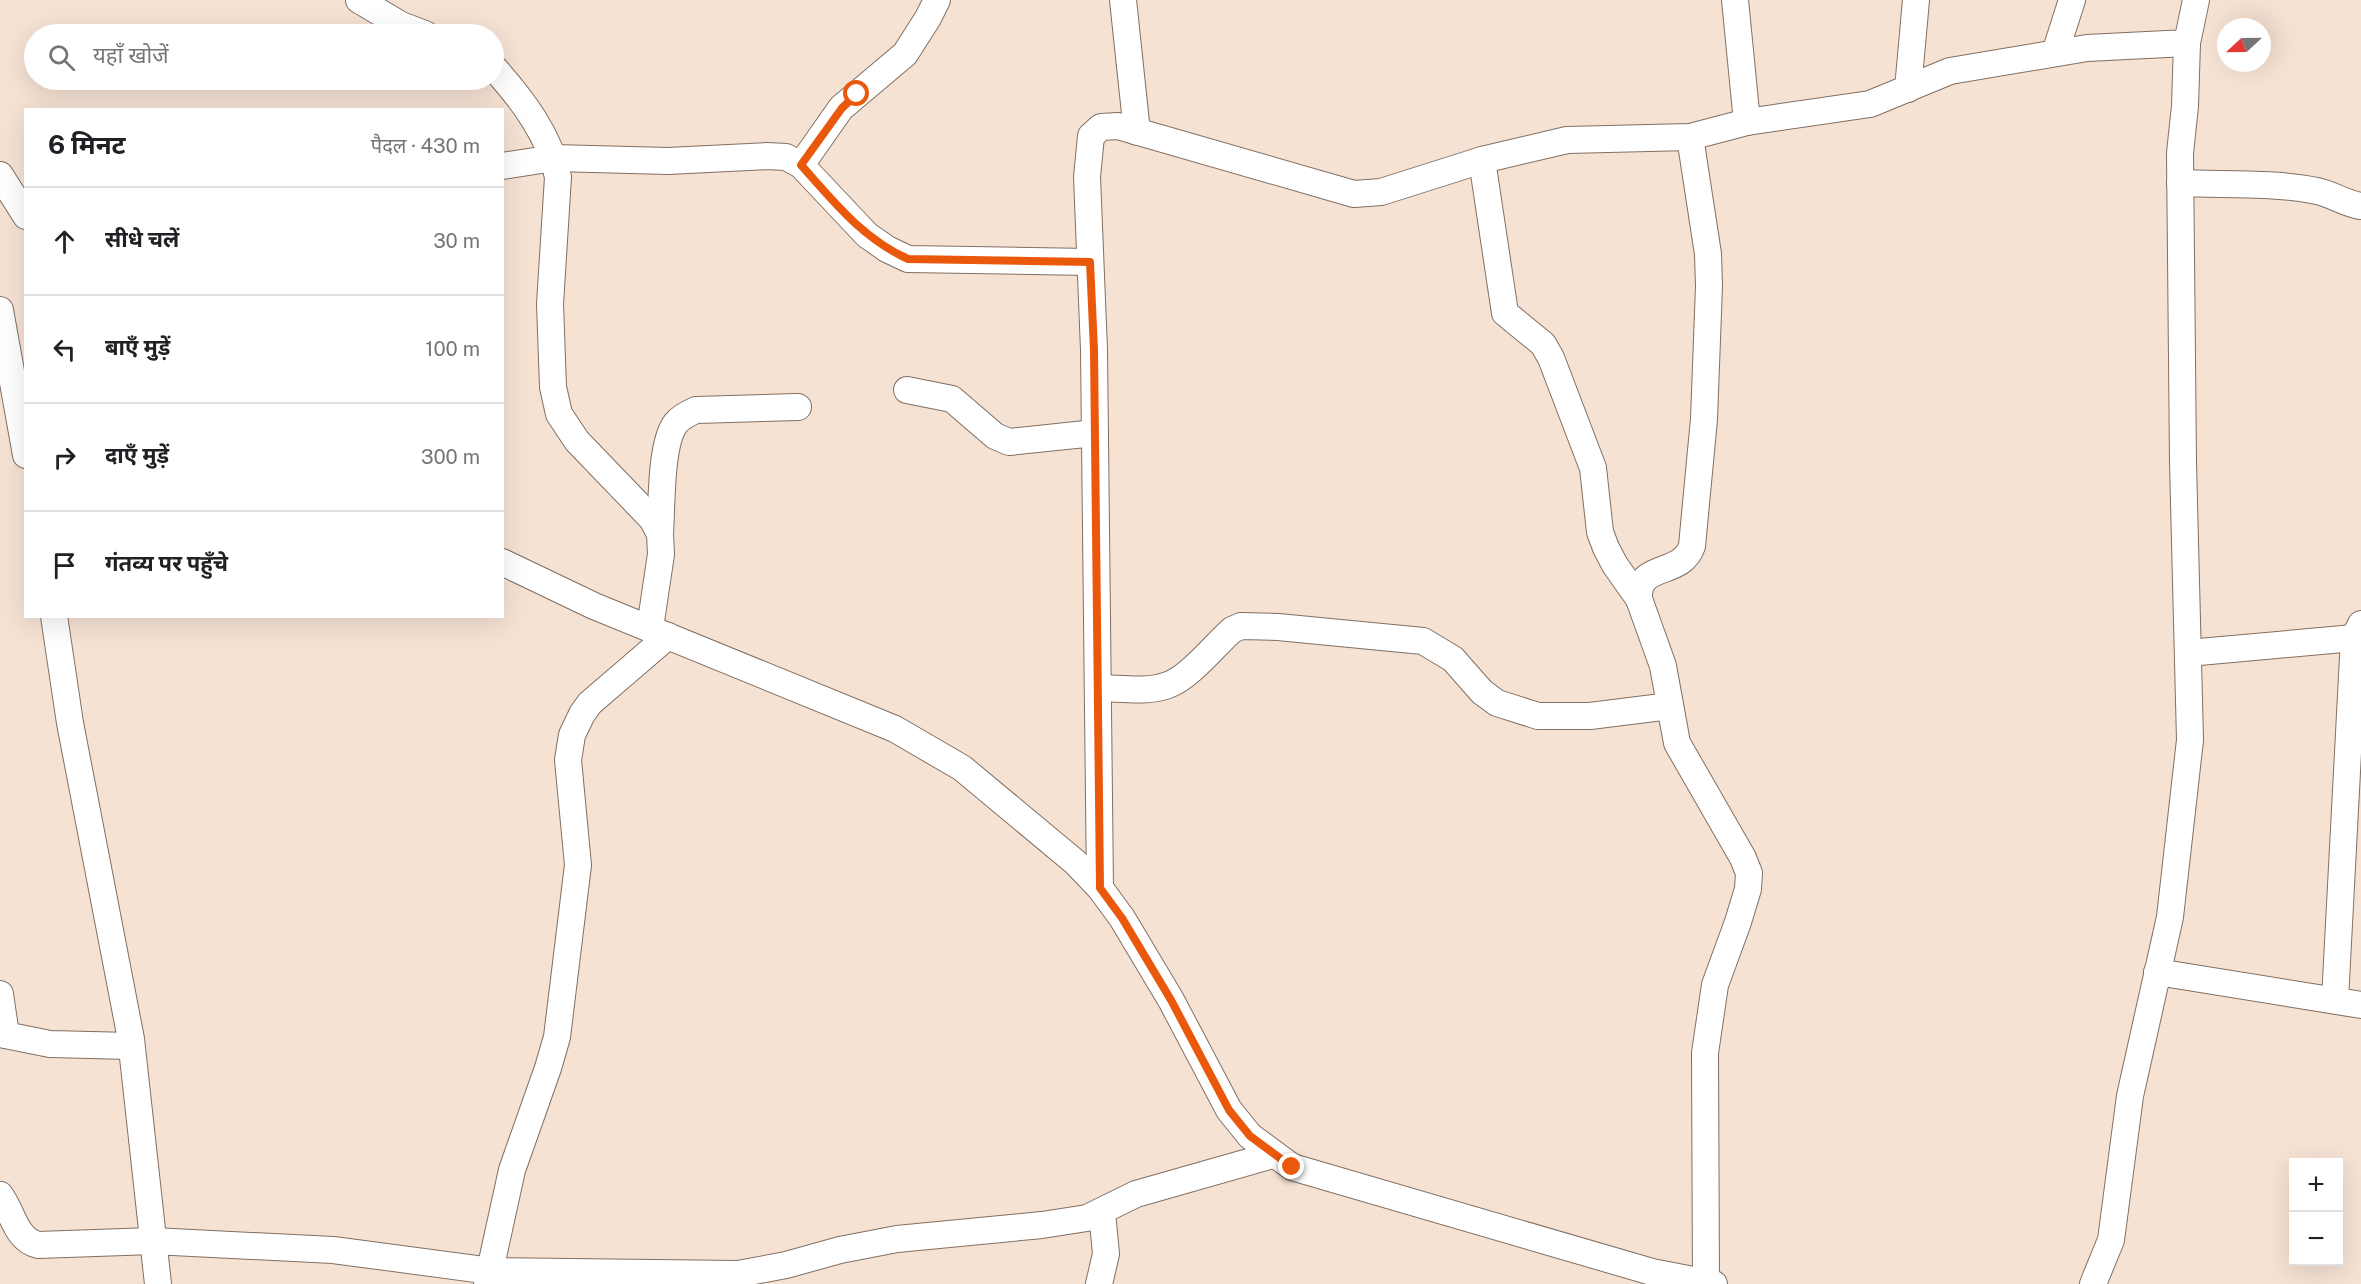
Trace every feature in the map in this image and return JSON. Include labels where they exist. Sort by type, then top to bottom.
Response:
[{"type":"street","points":[[359,0],[399,24]]},
{"type":"street","points":[[801,165],[842,108],[905,54],[937,0]]},
{"type":"street","points":[[1123,0],[1137,132]]},
{"type":"street","points":[[1735,0],[1747,122]]},
{"type":"street","points":[[1908,89],[1916,0]]},
{"type":"street","points":[[2055,53],[2072,0]]},
{"type":"street","points":[[2093,1284],[2110,1239],[2130,1096],[2170,917],[2190,740],[2183,462],[2180,153],[2185,106],[2187,43],[2196,0]]},
{"type":"street","points":[[1100,888],[1095,433],[1087,177],[1091,136],[1101,127],[1118,126],[1353,194],[1381,192],[1482,160],[1567,140],[1690,137],[1747,122],[1869,104],[1950,70],[2087,48],[2187,43]]},
{"type":"street","points":[[504,79],[544,136],[554,158],[558,177],[550,304],[553,387],[560,414],[577,441],[652,519],[660,534]]},
{"type":"street","points":[[504,563],[594,606],[895,729],[962,768],[1075,862],[1100,888],[1122,918],[1171,1000],[1229,1110],[1250,1136],[1292,1167],[1652,1272],[1710,1283],[1705,1053],[1715,985],[1738,922],[1748,889],[1749,873],[1743,858],[1677,743],[1663,666],[1639,599],[1638,587],[1643,579],[1687,557],[1692,546],[1704,419],[1709,286],[1708,254],[1690,137]]},
{"type":"street","points":[[504,166],[554,158],[668,161],[786,157],[801,165],[867,235],[887,249],[908,259],[1090,262]]},
{"type":"street","points":[[1482,160],[1505,313],[1543,344],[1551,358],[1593,468],[1600,532],[1615,565],[1639,599]]},
{"type":"street","points":[[0,175],[24,213]]},
{"type":"street","points":[[2180,183],[2286,187],[2318,191],[2361,206]]},
{"type":"street","points":[[0,310],[24,444]]},
{"type":"street","points":[[907,390],[952,399],[995,435],[1009,442],[1095,433]]},
{"type":"street","points":[[489,1277],[512,1170],[549,1068],[557,1037],[578,865],[568,760],[572,735],[590,703],[659,632],[660,534],[665,454],[675,423],[696,410],[798,407]]},
{"type":"street","points":[[54,618],[70,723],[131,1046],[158,1284]]},
{"type":"street","points":[[1098,688],[1151,689],[1168,685],[1180,679],[1232,630],[1241,626],[1278,627],[1423,641],[1453,659],[1482,692],[1497,703],[1538,716],[1590,716],[1670,706]]},
{"type":"street","points":[[2188,653],[2358,631],[2335,1000]]},
{"type":"street","points":[[2157,972],[2361,1005]]},
{"type":"street","points":[[0,994],[3,1035],[50,1044],[131,1046]]},
{"type":"street","points":[[0,1195],[8,1206],[17,1229],[29,1242],[38,1245],[153,1241],[333,1250],[489,1277],[738,1274],[897,1239],[1042,1225],[1087,1218],[1136,1194],[1273,1155]]},
{"type":"street","points":[[1099,1284],[1106,1254],[1102,1212]]},
{"type":"route","points":[[857,94],[842,108],[801,165],[867,235],[887,249],[908,259],[1090,262],[1094,350],[1100,888],[1122,918],[1171,1000],[1229,1110],[1250,1136],[1292,1167]]}]
